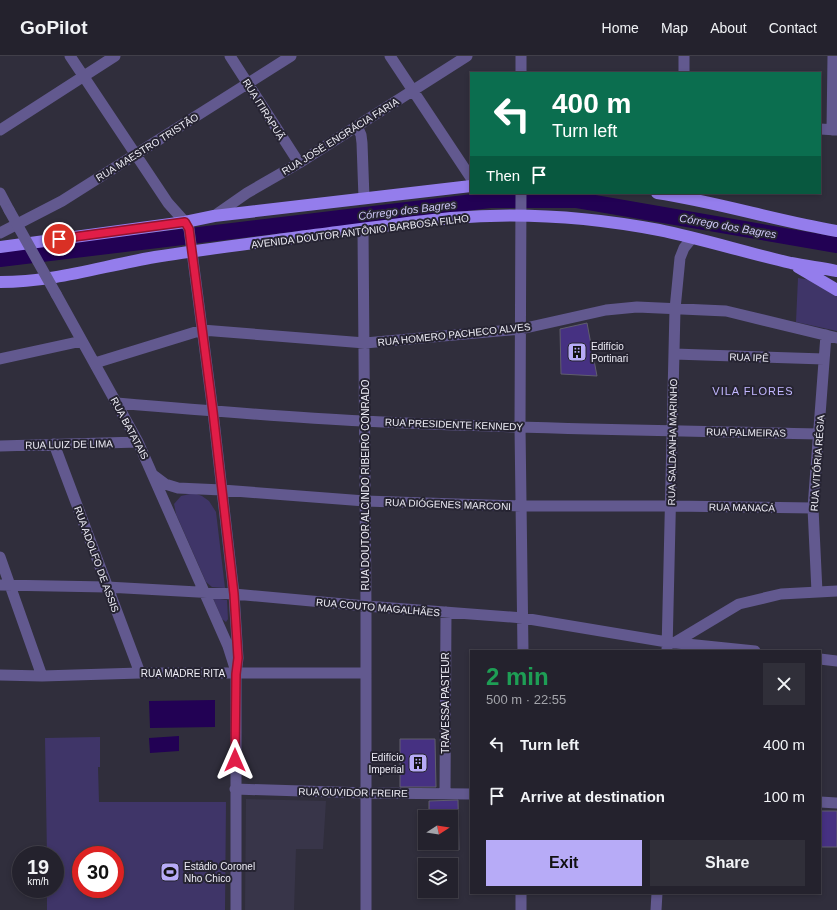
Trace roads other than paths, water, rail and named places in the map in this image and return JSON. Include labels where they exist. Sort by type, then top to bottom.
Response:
[{"type":"main road","points":[[0,247],[187,226],[214,216],[470,186]]},
{"type":"main road","points":[[670,194],[682,195],[809,227],[837,231]]},
{"type":"main road","name":"AVENIDA DOUTOR ANTÔNIO BARBOSA FILHO","points":[[0,282],[18,282],[55,278],[192,249],[452,218],[521,212],[658,230],[792,263],[837,271]]},
{"type":"main road","points":[[792,263],[837,290]]},
{"type":"street","points":[[70,56],[168,203],[187,226],[192,249],[234,594],[238,658],[236,674],[235,789],[236,910]]},
{"type":"street","points":[[0,130],[115,56]]},
{"type":"street","name":"RUA ITIRAPUÃ","points":[[230,56],[299,163]]},
{"type":"street","name":"RUA MAESTRO TRISTÃO","points":[[0,233],[62,201],[291,56]]},
{"type":"street","points":[[390,56],[470,176]]},
{"type":"street","name":"RUA JOSÉ ENGRÁCIA FARIA","points":[[214,216],[246,193],[299,163],[466,56]]},
{"type":"street","points":[[521,56],[521,72]]},
{"type":"street","points":[[684,56],[684,72]]},
{"type":"street","points":[[821,129],[834,130],[833,56]]},
{"type":"street","points":[[357,126],[361,135],[362,143],[364,198]]},
{"type":"street","name":"RUA BATATAIS","points":[[0,193],[138,442],[154,475],[228,646],[236,674]]},
{"type":"street","points":[[521,194],[520,427],[523,650]]},
{"type":"street","name":"RUA DOUTOR ALCINDO RIBEIRO CONRADO","points":[[363,229],[365,343],[366,910]]},
{"type":"street","name":"RUA SALDANHA MARINHO","points":[[669,646],[675,309],[680,258],[684,248],[692,238]]},
{"type":"street","name":"RUA HOMERO PACHECO ALVES","points":[[94,363],[202,330],[365,343],[521,329],[606,310],[637,308],[726,311],[837,338]]},
{"type":"street","name":"RUA VITÓRIA RÉGIA","points":[[817,592],[813,508],[826,335]]},
{"type":"street","points":[[0,359],[82,341]]},
{"type":"street","name":"RUA IPÊ","points":[[674,354],[824,359]]},
{"type":"street","name":"RUA PRESIDENTE KENNEDY","points":[[117,403],[213,412],[364,421],[520,427],[673,430]]},
{"type":"street","name":"RUA PALMEIRAS","points":[[673,430],[819,434]]},
{"type":"street","name":"RUA LUIZ DE LIMA","points":[[0,446],[138,442]]},
{"type":"street","name":"RUA ADOLFO DE ASSIS","points":[[54,444],[140,673]]},
{"type":"street","name":"RUA DIÓGENES MARCONI","points":[[154,475],[165,484],[178,488],[365,501],[521,506],[671,506]]},
{"type":"street","points":[[220,475],[217,483],[205,489],[220,506],[225,516]]},
{"type":"street","points":[[165,502],[168,494],[178,488]]},
{"type":"street","name":"RUA MANACÁ","points":[[671,506],[813,508]]},
{"type":"street","points":[[0,557],[5,585],[42,676]]},
{"type":"street","name":"RUA COUTO MAGALHÃES","points":[[5,585],[107,587],[204,592],[523,618],[669,646],[732,650]]},
{"type":"street","points":[[669,646],[739,604],[781,594],[837,591]]},
{"type":"street","name":"TRAVESSA PASTEUR","points":[[445,793],[446,612]]},
{"type":"street","points":[[821,659],[837,661]]},
{"type":"street","name":"RUA MADRE RITA","points":[[0,675],[42,676],[140,673],[366,674]]},
{"type":"street","name":"RUA OUVIDOR FREIRE","points":[[235,789],[366,793],[470,794]]},
{"type":"street","points":[[821,802],[837,803]]},
{"type":"street","points":[[521,894],[521,910]]},
{"type":"street","points":[[656,910],[657,894]]},
{"type":"waterway","name":"Córrego dos Bagres","points":[[0,259],[490,200],[577,200],[837,245]]},
{"type":"place","name":"Edifício Portinari","points":[[577,352]]},
{"type":"place","name":"Edifício Imperial","points":[[418,763]]},
{"type":"place","name":"Estádio Coronel Nho Chico","points":[[170,872]]},
{"type":"district","name":"VILA FLORES","points":[[753,391]]}]
